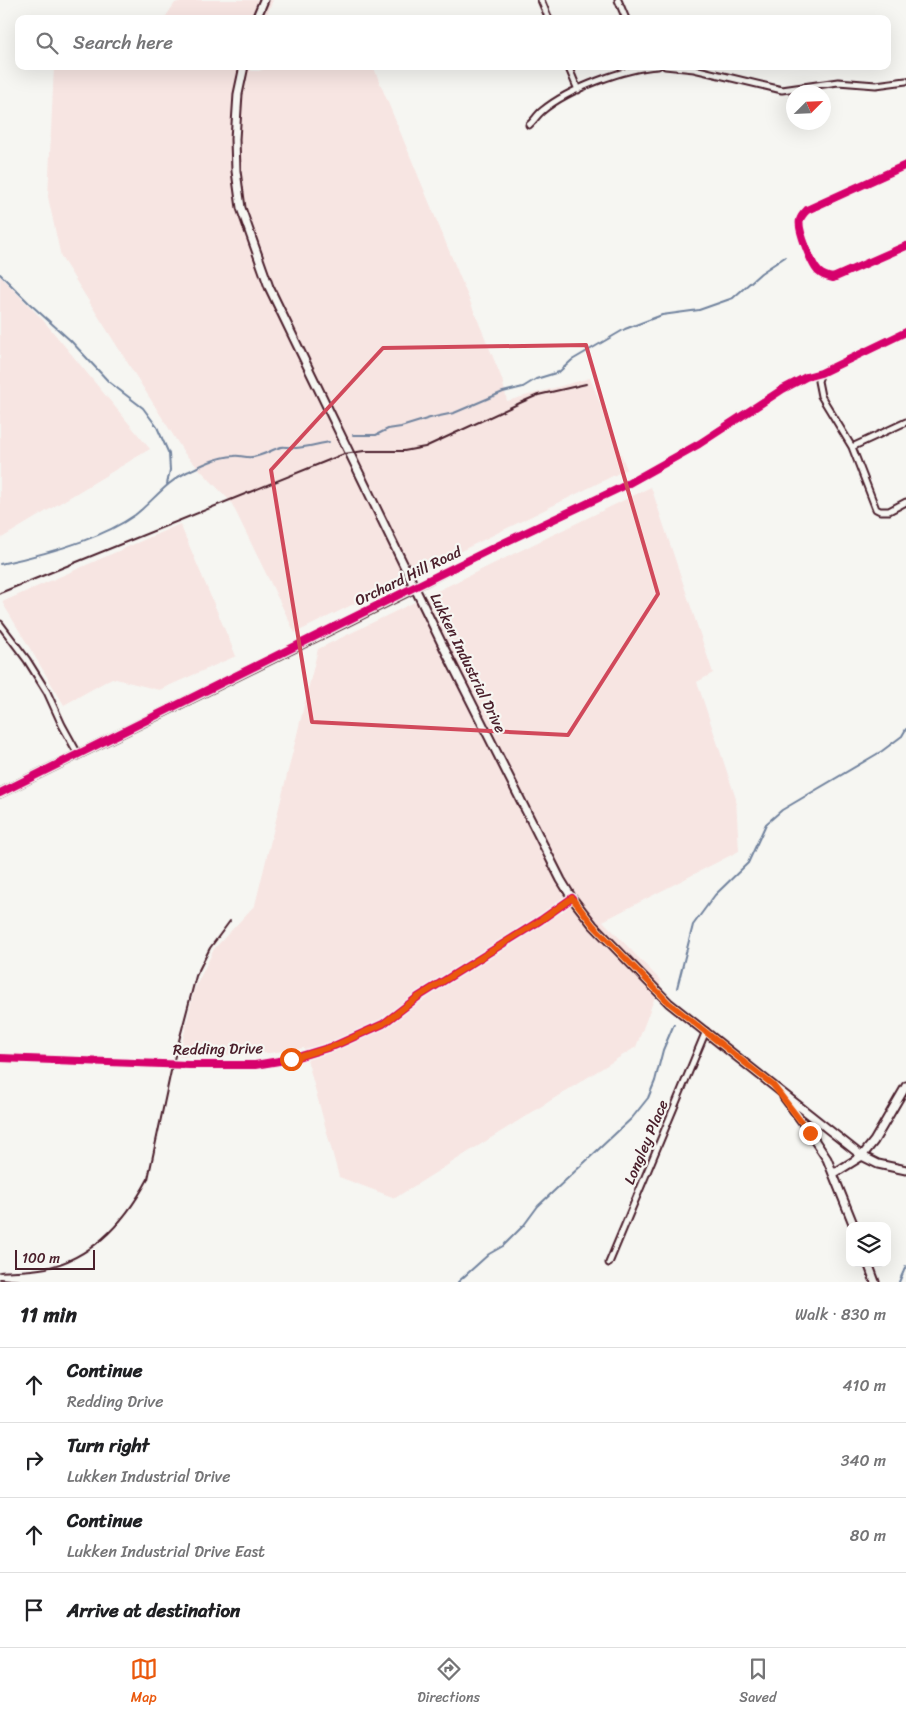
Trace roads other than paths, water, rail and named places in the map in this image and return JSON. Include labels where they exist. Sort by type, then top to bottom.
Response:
[{"type":"main road","points":[[258,15],[264,0]]},
{"type":"main road","name":"Lukken Industrial Drive","points":[[243,70],[238,94],[235,140],[236,171],[241,208],[269,287],[415,588],[561,880],[593,925],[669,1003],[773,1085]]},
{"type":"main road","name":"Orchard Hill Road","points":[[0,793],[415,588]]},
{"type":"main road","points":[[773,1085],[862,1156],[878,1164],[906,1170]]},
{"type":"main road","points":[[773,1085],[810,1133],[827,1160],[852,1222]]},
{"type":"main road","points":[[833,1174],[862,1156],[874,1141],[906,1086]]},
{"type":"main road","points":[[869,1267],[875,1282]]},
{"type":"street","points":[[541,0],[547,15]]},
{"type":"street","points":[[618,0],[624,15]]},
{"type":"street","points":[[570,70],[578,90]]},
{"type":"street","points":[[530,125],[541,111],[560,98],[599,81],[634,70]]},
{"type":"street","points":[[698,70],[782,90],[838,82],[876,85],[906,81]]},
{"type":"street","points":[[906,165],[807,210],[800,220],[799,227],[801,236],[817,271],[833,278],[906,246]]},
{"type":"street","name":"Orchard Hill Road","points":[[415,588],[622,487],[698,444],[806,377],[821,373],[906,332]]},
{"type":"street","points":[[821,373],[818,381],[821,396],[852,447],[876,509],[888,511],[906,502]]},
{"type":"street","points":[[852,447],[906,422]]},
{"type":"street","points":[[0,624],[48,692],[62,726],[78,754]]},
{"type":"street","name":"Redding Drive","points":[[0,1058],[189,1065],[255,1065],[291,1059],[334,1046],[383,1024],[418,997],[541,920],[572,898]]},
{"type":"street","name":"Longley Place","points":[[609,1263],[706,1031]]},
{"type":"waterway","points":[[353,435],[376,435],[388,429],[454,413],[503,392],[523,387],[536,379],[559,372],[572,360],[625,329],[662,315],[699,310],[733,298],[761,273],[785,257]]},
{"type":"waterway","points":[[0,274],[71,341],[109,382],[143,408],[157,427],[169,454],[170,470],[167,484]]},
{"type":"waterway","points":[[0,564],[70,546],[105,532],[142,510],[179,476],[210,462],[228,457],[256,456],[281,447],[296,448],[329,442]]},
{"type":"waterway","points":[[677,988],[693,925],[715,895],[748,863],[766,824],[782,810],[882,751],[902,736],[906,729]]},
{"type":"waterway","points":[[458,1282],[489,1254],[503,1246],[524,1225],[538,1206],[632,1118],[648,1098],[655,1081],[663,1050],[674,1024]]},
{"type":"waterway","points":[[899,1282],[906,1266]]},
{"type":"railway","points":[[0,593],[344,454],[364,451],[404,451],[425,447],[538,395],[586,384]]},
{"type":"railway","points":[[0,1272],[46,1268],[63,1263],[94,1246],[107,1235],[130,1209],[148,1179],[171,1071],[196,976],[210,948],[230,921]]},
{"type":"railway","points":[[0,1279],[31,1282]]}]
